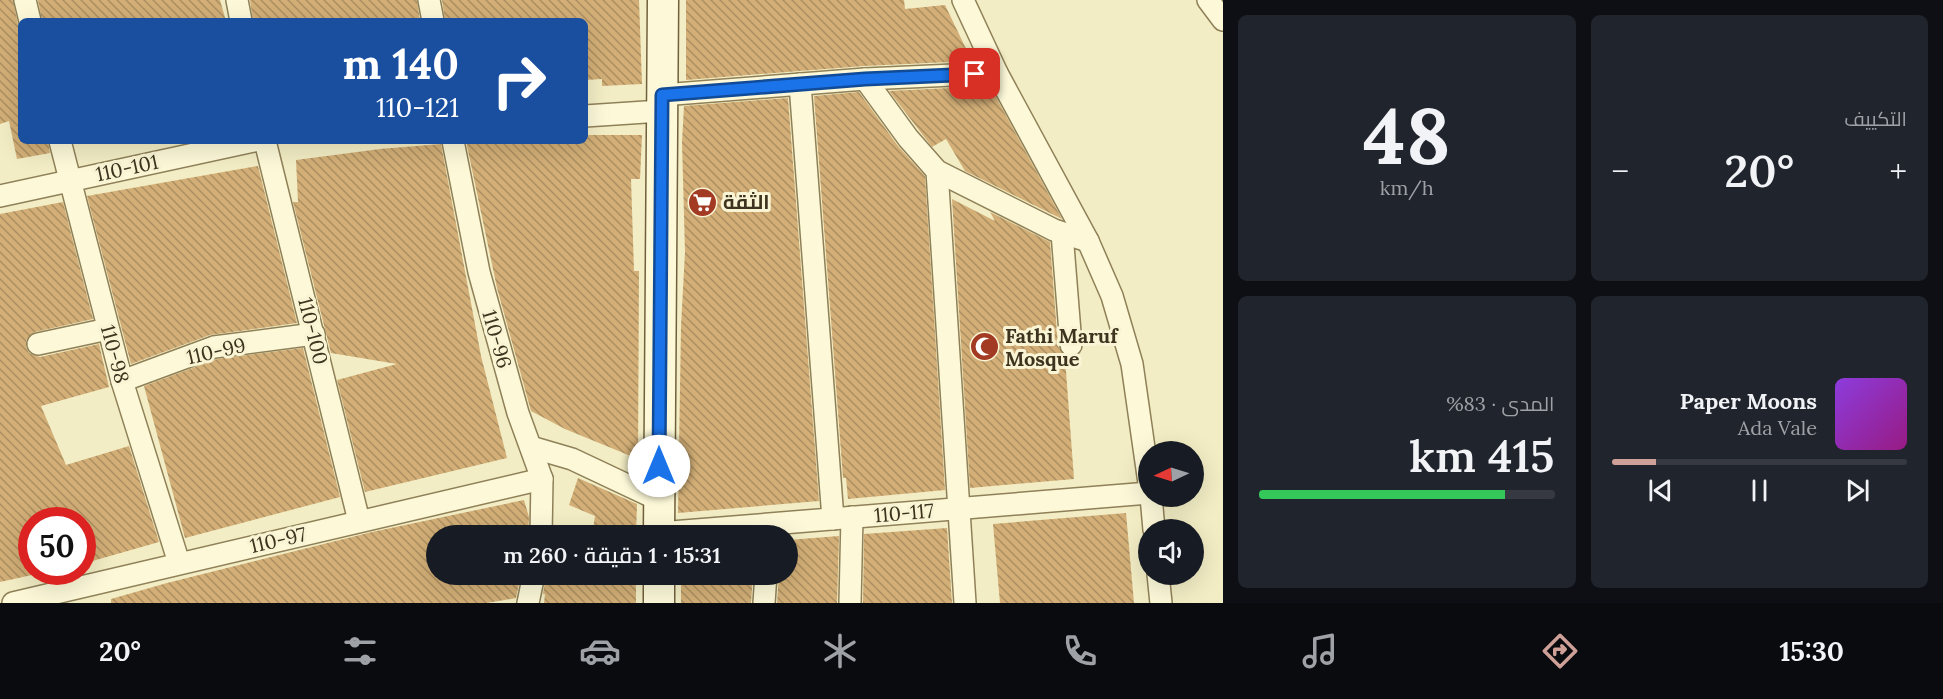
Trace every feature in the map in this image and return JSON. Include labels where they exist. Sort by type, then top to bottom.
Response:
[{"type":"main road","points":[[659,525],[663,0]]},
{"type":"main road","points":[[659,585],[659,603]]},
{"type":"street","points":[[25,0],[29,18]]},
{"type":"street","points":[[237,0],[240,18]]},
{"type":"street","points":[[429,0],[432,18]]},
{"type":"street","points":[[963,0],[997,73],[1088,241],[1112,296],[1132,364],[1143,441]]},
{"type":"street","points":[[1208,0],[1223,20]]},
{"type":"street","points":[[588,115],[800,84],[997,73]]},
{"type":"street","points":[[865,79],[908,138],[937,171],[1062,233],[1088,241]]},
{"type":"street","points":[[800,84],[850,603]]},
{"type":"street","name":"110-98","points":[[61,144],[122,381],[179,563]]},
{"type":"street","name":"110-101","points":[[0,196],[240,144]]},
{"type":"street","name":"110-100","points":[[267,144],[359,521]]},
{"type":"street","name":"110-96","points":[[454,144],[478,272],[518,413],[542,479],[541,525]]},
{"type":"street","points":[[937,171],[965,603]]},
{"type":"street","points":[[1062,233],[1071,345]]},
{"type":"street","points":[[38,344],[108,329]]},
{"type":"street","name":"110-99","points":[[122,381],[214,347],[314,334]]},
{"type":"street","points":[[531,447],[572,459],[659,500]]},
{"type":"street","name":"110-97","points":[[13,603],[542,479]]},
{"type":"street","name":"110-117","points":[[798,525],[842,518],[1138,496]]},
{"type":"street","points":[[528,603],[532,585]]},
{"type":"street","points":[[764,603],[765,585]]},
{"type":"street","points":[[1159,585],[1161,603]]},
{"type":"building","points":[[0,0],[13,0],[18,24],[18,144],[48,144],[50,153],[17,159],[9,121],[0,124]]},
{"type":"building","points":[[38,0],[220,0],[225,18],[41,18]]},
{"type":"building","points":[[250,0],[417,0],[420,18],[253,18]]},
{"type":"building","points":[[442,0],[639,0],[642,84],[602,86],[602,79],[588,80],[588,18],[445,18]]},
{"type":"building","points":[[686,0],[904,0],[905,9],[945,5],[972,61],[864,66],[686,80]]},
{"type":"building","points":[[990,86],[1062,219],[965,171],[946,139],[932,147],[889,91]]},
{"type":"building","points":[[859,92],[898,146],[925,176],[945,490],[848,499],[846,478],[843,478],[814,96]]},
{"type":"building","points":[[788,98],[819,501],[678,513],[681,326],[685,252],[682,142],[684,106]]},
{"type":"building","points":[[588,135],[642,135],[640,179],[631,179],[634,271],[639,271],[638,459],[565,429],[531,411],[497,288],[467,144],[588,144]]},
{"type":"building","points":[[441,144],[481,356],[507,458],[365,492],[337,380],[397,364],[331,353],[293,202],[298,202],[296,160]]},
{"type":"building","points":[[258,166],[297,323],[210,335],[131,364],[87,196]]},
{"type":"building","points":[[952,199],[995,221],[990,212],[1050,242],[1058,346],[1065,358],[1074,479],[970,488]]},
{"type":"building","points":[[63,202],[93,319],[35,332],[26,340],[26,347],[29,353],[40,357],[99,344],[109,387],[41,406],[66,465],[129,446],[159,542],[96,560],[96,507],[18,507],[18,578],[0,582],[0,214]]},
{"type":"building","points":[[303,348],[340,497],[185,538],[144,386],[217,359]]},
{"type":"building","points":[[578,478],[637,504],[636,525],[594,525],[595,516],[569,505]]},
{"type":"building","points":[[524,500],[529,517],[529,525],[426,525],[426,585],[519,585],[516,598],[487,603],[111,603],[111,599],[167,583],[372,532]]},
{"type":"building","points":[[1126,513],[1134,603],[1000,603],[993,524]]},
{"type":"building","points":[[947,528],[952,603],[863,603],[864,534]]},
{"type":"building","points":[[839,536],[837,603],[777,603],[778,585],[798,585],[798,539]]},
{"type":"building","points":[[544,585],[636,585],[636,603],[544,603],[545,594],[543,594]]},
{"type":"building","points":[[681,585],[752,585],[751,603],[681,603]]},
{"type":"place","name":"الثقة","points":[[702,202]]},
{"type":"place","name":"Fathi Maruf Mosque","points":[[984,347]]},
{"type":"route","points":[[659,466],[662,95],[865,79],[975,74]]}]
